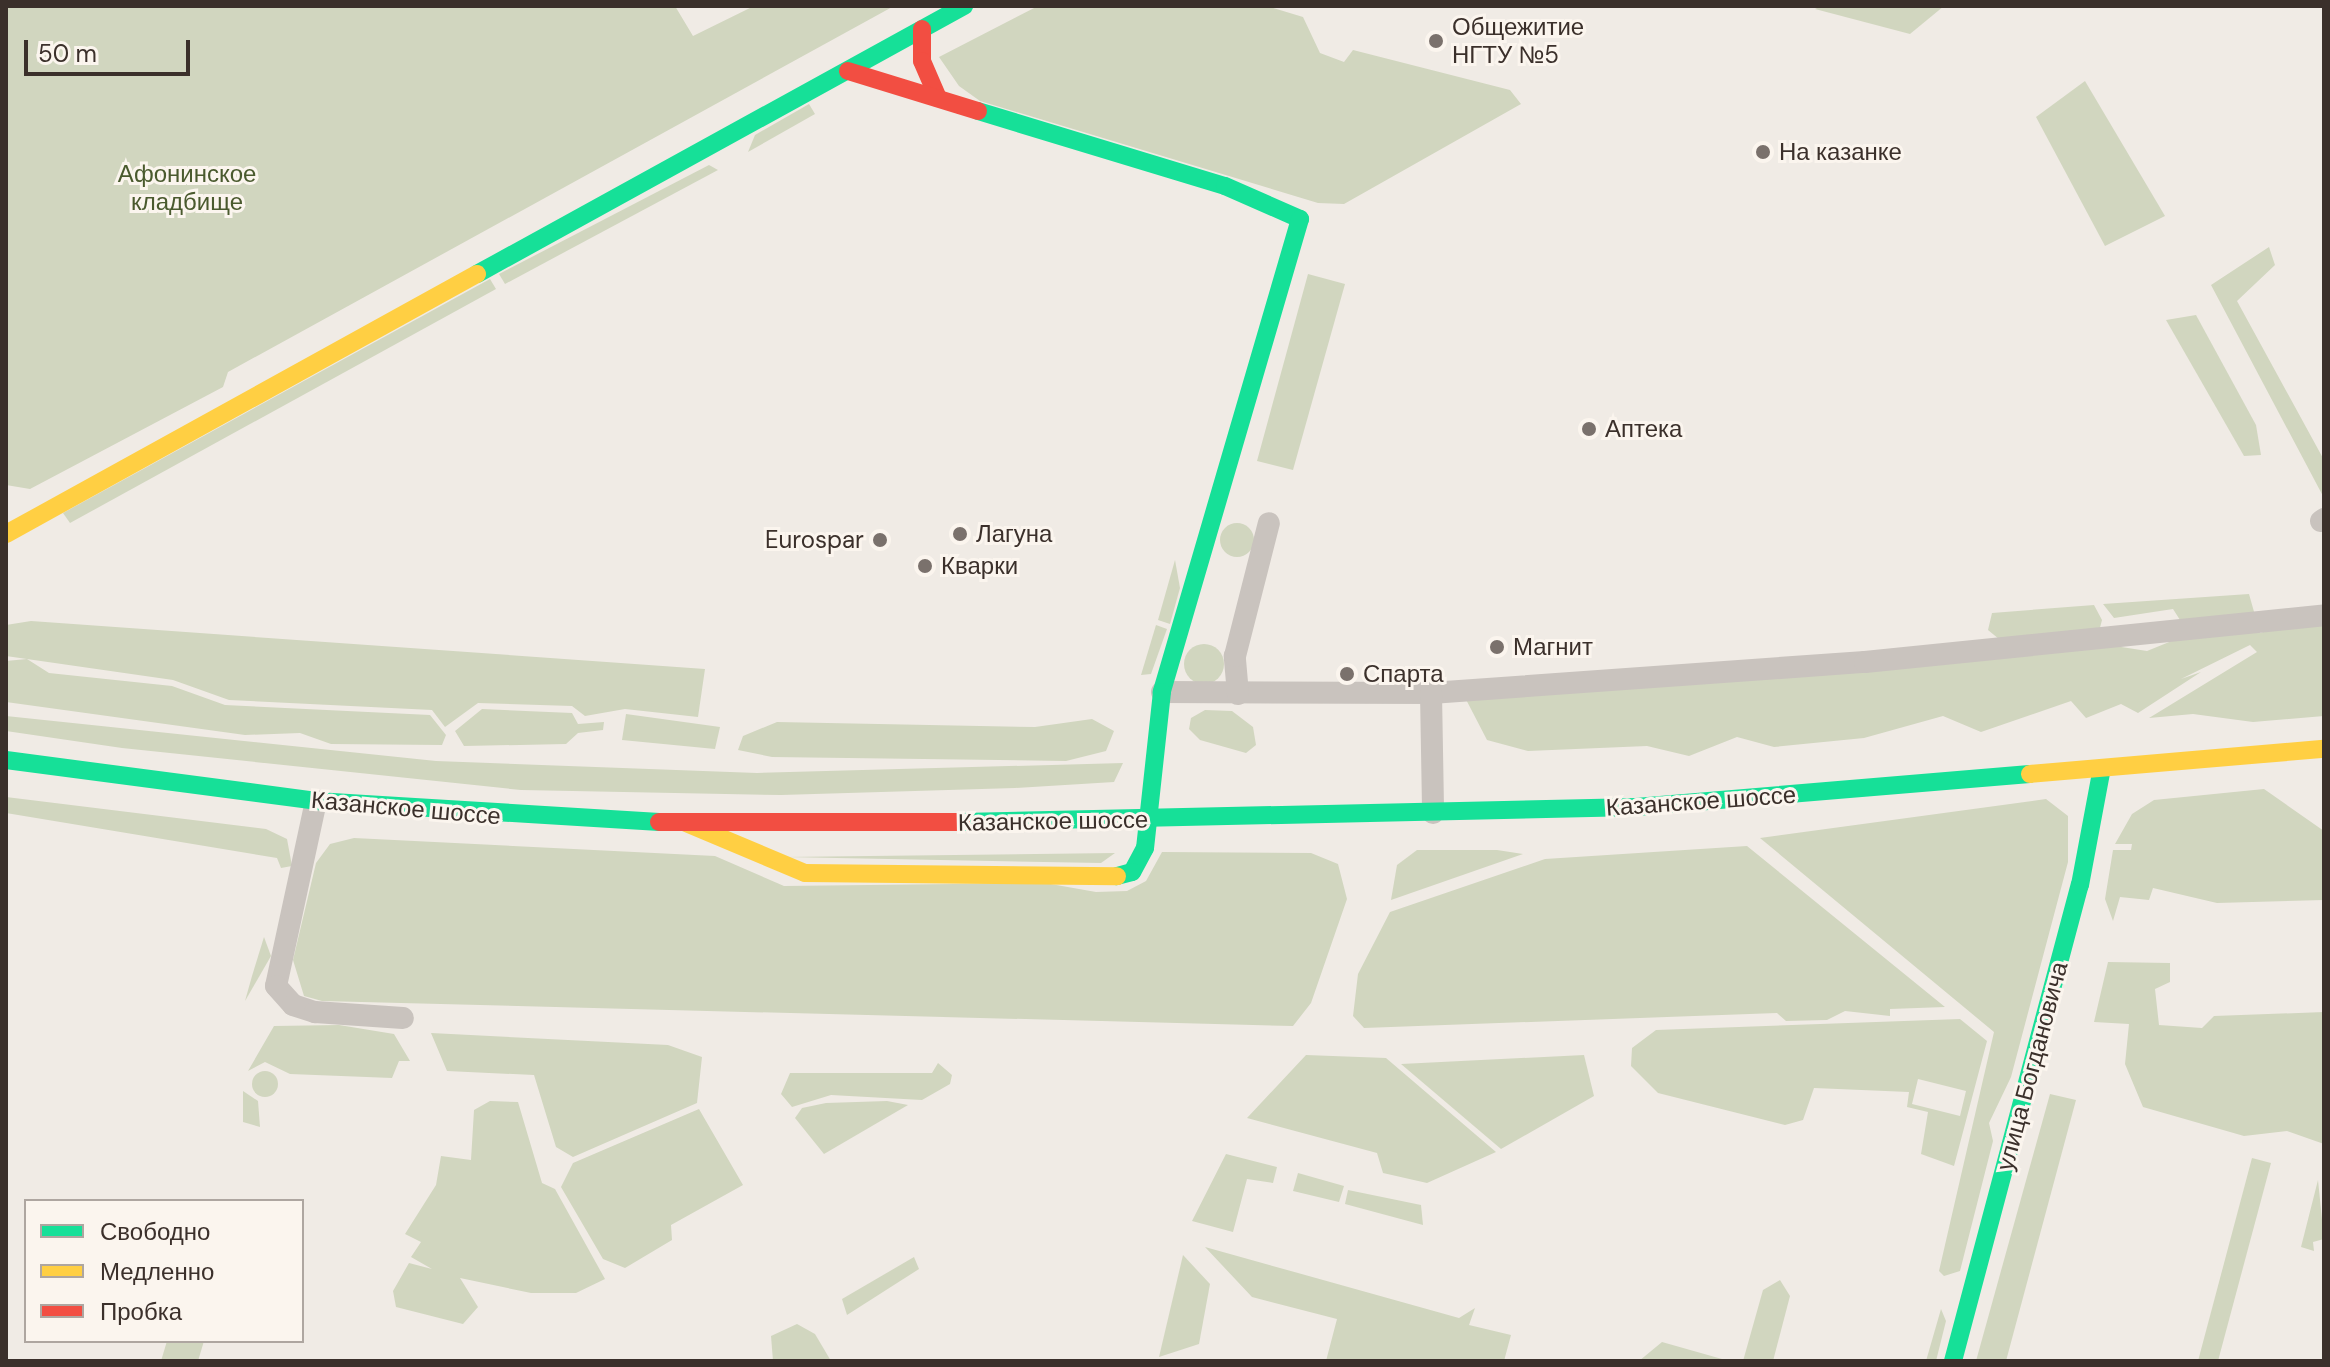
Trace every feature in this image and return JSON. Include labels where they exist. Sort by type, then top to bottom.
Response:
[{"type":"street","points":[[6,534],[964,6]]},
{"type":"street","points":[[922,29],[922,61],[938,98]]},
{"type":"street","points":[[686,823],[805,873],[1049,871],[1118,879],[1141,861],[1162,692],[1300,219],[1225,186],[848,71]]},
{"type":"street","points":[[1238,694],[1235,656],[1269,523]]},
{"type":"street","points":[[1162,692],[1431,693],[1865,662],[2324,615]]},
{"type":"street","points":[[1431,693],[1433,813]]},
{"type":"street","name":"Казанское шоссе","points":[[6,760],[316,801],[686,823],[1148,820],[1727,801],[2324,749]]},
{"type":"street","name":"улица Богдановича","points":[[1953,1361],[2084,872],[2102,768]]},
{"type":"street","points":[[316,801],[276,986],[293,1005],[315,1012],[403,1018]]},
{"type":"green space","name":"Афонинское кладбище","points":[[6,6],[675,6],[693,36],[754,6],[894,6],[228,372],[223,387],[30,489],[6,485]]},
{"type":"green space","points":[[1038,6],[1267,6],[1303,17],[1320,53],[1344,62],[1353,50],[1510,90],[1521,104],[1344,204],[1318,203],[980,101],[959,86],[939,57]]},
{"type":"green space","points":[[1821,6],[1944,6],[1910,34],[1815,9]]},
{"type":"green space","points":[[2085,81],[2165,216],[2105,246],[2036,117]]},
{"type":"green space","points":[[809,104],[815,114],[748,152],[755,135]]},
{"type":"green space","points":[[709,165],[718,170],[505,284],[499,274]]},
{"type":"green space","points":[[2269,247],[2275,265],[2237,301],[2324,460],[2324,498],[2211,285]]},
{"type":"green space","points":[[1308,274],[1345,284],[1293,470],[1257,461]]},
{"type":"green space","points":[[490,279],[496,289],[70,523],[63,513]]},
{"type":"green space","points":[[2196,315],[2256,425],[2261,455],[2244,456],[2166,320]]},
{"type":"green space","points":[[1237,523],[1249,528],[1254,540],[1249,552],[1237,557],[1225,552],[1220,540],[1225,528]]},
{"type":"green space","points":[[1175,560],[1180,588],[1170,624],[1158,620]]},
{"type":"green space","points":[[2249,594],[2260,633],[2324,612],[2324,716],[2253,722],[2193,714],[2149,718],[2257,652],[2250,645],[2181,679],[2201,672],[2138,713],[2121,704],[2086,718],[2071,701],[1981,732],[1943,716],[1864,738],[1774,747],[1737,737],[1689,756],[1647,746],[1528,751],[1487,740],[1458,684],[2016,653],[1988,630],[1992,613],[2094,605],[2102,620],[2096,643],[2147,651],[2189,634],[2173,609],[2114,618],[2103,604]]},
{"type":"green space","points":[[31,621],[705,669],[698,717],[625,709],[585,716],[572,706],[478,703],[445,727],[432,710],[229,700],[173,680],[6,656],[6,625]]},
{"type":"green space","points":[[1156,625],[1167,629],[1151,674],[1141,675]]},
{"type":"green space","points":[[1204,644],[1218,650],[1224,664],[1218,678],[1204,684],[1190,678],[1184,664],[1190,650]]},
{"type":"green space","points":[[27,659],[49,673],[172,686],[225,705],[430,715],[446,735],[442,745],[331,744],[300,733],[245,735],[6,702],[6,661]]},
{"type":"green space","points":[[482,709],[572,713],[578,724],[604,722],[603,730],[578,733],[566,744],[464,746],[455,731]]},
{"type":"green space","points":[[1205,710],[1232,711],[1253,727],[1256,745],[1246,753],[1200,740],[1189,729],[1191,718]]},
{"type":"green space","points":[[626,714],[720,727],[715,749],[622,740]]},
{"type":"green space","points":[[6,716],[436,761],[757,773],[1123,763],[1114,782],[1015,788],[781,795],[521,790],[122,748],[6,731]]},
{"type":"green space","points":[[1092,719],[1114,731],[1106,751],[1066,761],[772,757],[738,750],[743,736],[777,722],[1035,727]]},
{"type":"green space","points":[[2264,789],[2324,831],[2324,900],[2217,903],[2153,888],[2149,900],[2120,897],[2113,921],[2105,899],[2113,850],[2131,850],[2132,844],[2115,844],[2132,814],[2154,800]]},
{"type":"green space","points":[[6,797],[266,829],[287,839],[292,866],[281,868],[277,858],[6,813]]},
{"type":"green space","points":[[2046,799],[2068,816],[2068,862],[2011,1077],[1989,1123],[1993,1141],[1960,1271],[1944,1276],[1939,1271],[1994,1032],[1760,838]]},
{"type":"green space","points":[[354,838],[715,856],[784,886],[1045,883],[1096,892],[1127,891],[1146,881],[1162,852],[1311,853],[1338,864],[1347,899],[1311,1003],[1293,1026],[322,1001],[304,996],[293,960],[316,863],[330,844]]},
{"type":"green space","points":[[1747,846],[1945,1007],[1890,1009],[1890,1016],[1845,1011],[1827,1020],[1786,1021],[1777,1013],[1364,1028],[1353,1016],[1358,974],[1390,912],[1545,859]]},
{"type":"green space","points":[[1417,850],[1497,850],[1523,854],[1391,900],[1397,865]]},
{"type":"green space","points":[[1115,853],[1101,863],[785,857]]},
{"type":"green space","points":[[264,937],[271,956],[245,1001],[252,976]]},
{"type":"green space","points":[[2108,962],[2170,963],[2170,982],[2155,989],[2159,1025],[2202,1028],[2214,1016],[2324,1012],[2324,1144],[2287,1131],[2244,1136],[2143,1107],[2125,1064],[2129,1024],[2094,1022]]},
{"type":"green space","points":[[1960,1019],[1987,1041],[1954,1166],[1921,1154],[1928,1112],[1907,1107],[1909,1092],[1814,1088],[1803,1120],[1785,1125],[1658,1093],[1631,1066],[1632,1048],[1656,1030]],"holes":[[[1918,1079],[1966,1091],[1960,1116],[1912,1104]]]},
{"type":"green space","points":[[339,1025],[394,1034],[410,1061],[399,1061],[392,1078],[290,1074],[265,1062],[248,1071],[274,1026]]},
{"type":"green space","points":[[431,1033],[668,1045],[702,1057],[697,1103],[573,1157],[556,1147],[534,1075],[447,1071]]},
{"type":"green space","points":[[1306,1055],[1386,1058],[1496,1152],[1427,1183],[1383,1173],[1377,1153],[1247,1118]]},
{"type":"green space","points":[[1584,1055],[1594,1096],[1501,1149],[1401,1064]]},
{"type":"green space","points":[[938,1063],[952,1075],[950,1084],[922,1100],[831,1095],[792,1107],[781,1094],[790,1073],[932,1073]]},
{"type":"green space","points":[[265,1071],[274,1075],[278,1084],[274,1093],[265,1097],[256,1093],[252,1084],[256,1075]]},
{"type":"green space","points":[[243,1091],[258,1101],[260,1127],[243,1122]]},
{"type":"green space","points":[[2050,1094],[2076,1100],[2006,1361],[1976,1361]]},
{"type":"green space","points":[[490,1101],[518,1102],[542,1183],[555,1189],[605,1279],[576,1293],[531,1293],[460,1278],[478,1307],[463,1324],[396,1307],[393,1291],[409,1263],[432,1269],[411,1257],[421,1242],[405,1234],[436,1185],[441,1156],[471,1160],[474,1110]]},
{"type":"green space","points":[[887,1101],[908,1105],[824,1154],[795,1118],[802,1108],[826,1103]]},
{"type":"green space","points":[[699,1109],[743,1185],[671,1225],[672,1240],[625,1268],[603,1259],[561,1187],[573,1163]]},
{"type":"green space","points":[[1226,1154],[1277,1167],[1273,1183],[1247,1179],[1233,1232],[1192,1221]]},
{"type":"green space","points":[[2252,1158],[2271,1163],[2218,1361],[2198,1361]]},
{"type":"green space","points":[[1298,1173],[1344,1186],[1339,1202],[1293,1191]]},
{"type":"green space","points":[[2318,1180],[2324,1239],[2313,1242],[2314,1251],[2301,1247]]},
{"type":"green space","points":[[1348,1190],[1421,1205],[1423,1225],[1345,1204]]},
{"type":"green space","points":[[1205,1247],[1459,1318],[1475,1308],[1469,1325],[1511,1335],[1504,1361],[1326,1361],[1337,1319],[1252,1297]]},
{"type":"green space","points":[[1183,1255],[1210,1284],[1199,1344],[1159,1357]]},
{"type":"green space","points":[[914,1257],[919,1269],[847,1315],[842,1299]]},
{"type":"green space","points":[[1780,1280],[1790,1296],[1773,1361],[1743,1361],[1763,1290]]},
{"type":"green space","points":[[1941,1309],[1946,1321],[1936,1361],[1926,1361]]},
{"type":"green space","points":[[797,1324],[815,1334],[831,1361],[773,1361],[771,1336]]},
{"type":"green space","points":[[1662,1342],[1729,1361],[1639,1361]]},
{"type":"green space","points":[[166,1343],[203,1343],[198,1361],[161,1361]]},
{"type":"traffic: fast","points":[[477,274],[964,6]]},
{"type":"traffic: fast","points":[[978,111],[1225,186],[1300,219],[1162,692],[1145,848],[1132,872],[1117,876]]},
{"type":"traffic: fast","points":[[6,760],[316,801],[659,822]]},
{"type":"traffic: fast","points":[[1953,1361],[2080,885],[2102,768]]},
{"type":"traffic: fast","points":[[961,822],[1636,807],[2030,774]]},
{"type":"traffic: slow","points":[[6,534],[477,274]]},
{"type":"traffic: slow","points":[[2030,774],[2324,749]]},
{"type":"traffic: slow","points":[[686,823],[805,873],[1117,876]]},
{"type":"traffic: jam","points":[[922,29],[922,61],[938,98]]},
{"type":"traffic: jam","points":[[848,71],[978,111]]},
{"type":"traffic: jam","points":[[659,822],[961,822]]},
{"type":"place","name":"Общежитие НГТУ №5","points":[[1436,41]]},
{"type":"place","name":"На казанке","points":[[1763,152]]},
{"type":"place","name":"Аптека","points":[[1589,429]]},
{"type":"place","name":"Лагуна","points":[[960,534]]},
{"type":"place","name":"Eurospar","points":[[880,540]]},
{"type":"place","name":"Кварки","points":[[925,566]]},
{"type":"place","name":"Магнит","points":[[1497,647]]},
{"type":"place","name":"Спарта","points":[[1347,674]]}]
